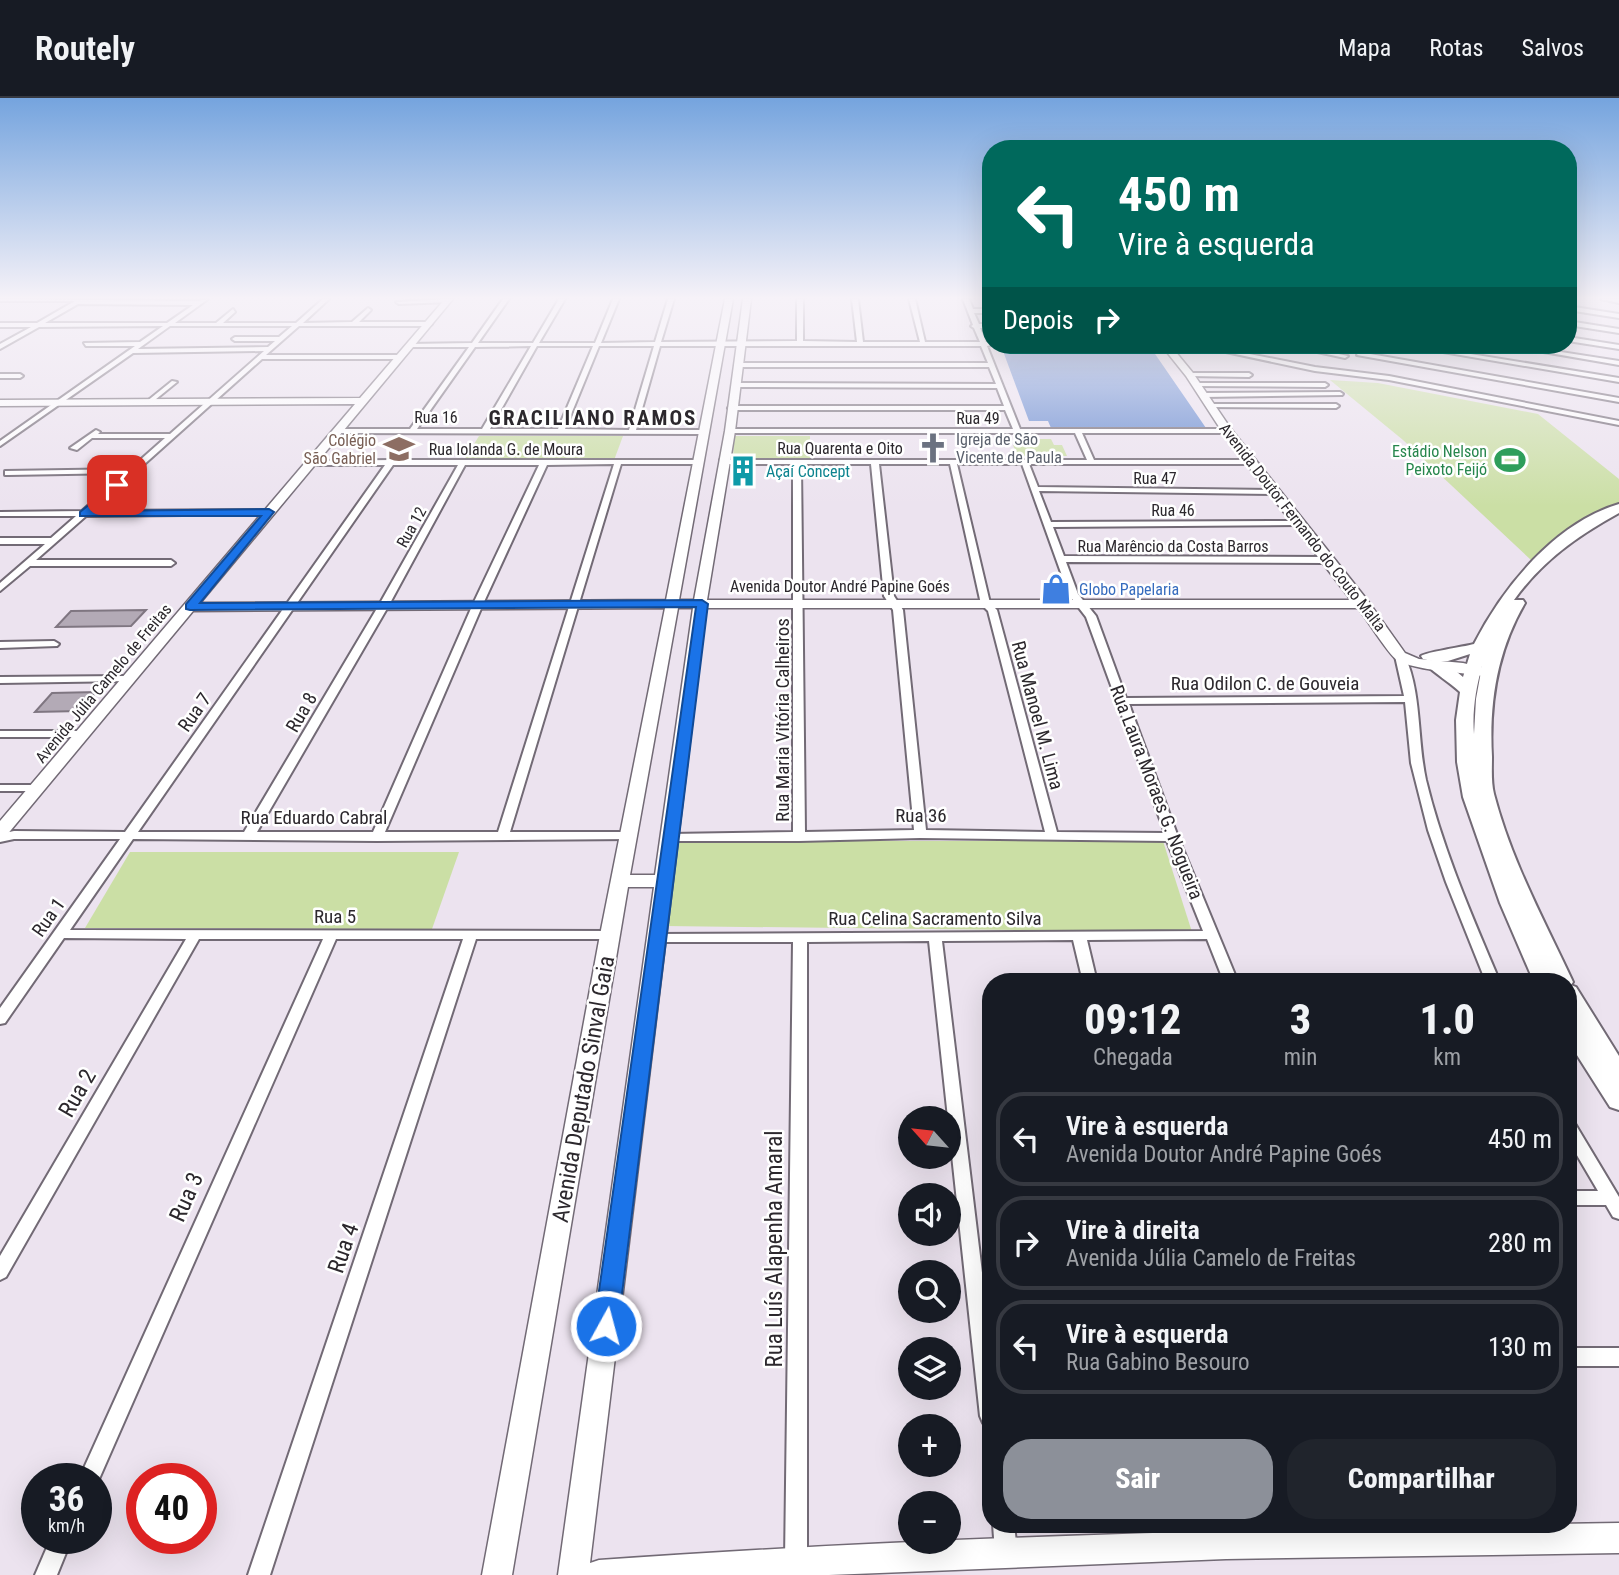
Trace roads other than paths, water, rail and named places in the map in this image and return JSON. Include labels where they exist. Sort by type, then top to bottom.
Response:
[{"type":"main road","points":[[1558,973],[1519,887],[1485,791],[1480,729],[1482,646],[1491,620],[1536,562],[1559,543],[1619,508]]},
{"type":"main road","points":[[1540,973],[1521,936],[1474,803],[1466,763],[1464,726],[1468,691],[1495,647],[1506,620],[1533,580],[1569,547],[1619,516]]},
{"type":"main road","points":[[1431,661],[1482,646]]},
{"type":"main road","points":[[1431,661],[1468,691]]},
{"type":"main road","points":[[1577,1006],[1616,1068]]},
{"type":"main road","points":[[1577,1036],[1619,1101]]},
{"type":"street","points":[[0,444],[108,368]]},
{"type":"street","points":[[0,588],[248,368]]},
{"type":"street","name":"Avenida Júlia Camelo de Freitas","points":[[0,832],[126,679],[313,463],[391,368]]},
{"type":"street","points":[[412,431],[457,368]]},
{"type":"street","points":[[485,431],[521,368]]},
{"type":"street","points":[[560,432],[585,368]]},
{"type":"street","points":[[632,432],[650,368]]},
{"type":"street","name":"Avenida Deputado Sinval Gaia","points":[[497,1575],[670,604],[716,368]]},
{"type":"street","points":[[573,1575],[664,881],[738,368]]},
{"type":"street","points":[[992,368],[1017,432]]},
{"type":"street","name":"Avenida Doutor Fernando do Couto Malta","points":[[1183,368],[1227,431],[1325,560],[1391,640],[1400,656],[1407,677],[1420,778],[1448,875],[1489,973]]},
{"type":"street","points":[[1315,368],[1438,388],[1619,423]]},
{"type":"street","points":[[1346,368],[1347,374]]},
{"type":"street","points":[[1360,368],[1361,375]]},
{"type":"street","points":[[1436,368],[1619,400]]},
{"type":"street","points":[[1545,368],[1619,380]]},
{"type":"street","points":[[1438,388],[1458,372]]},
{"type":"street","points":[[1197,385],[1249,375]]},
{"type":"street","points":[[0,376],[20,376]]},
{"type":"street","points":[[148,402],[174,382]]},
{"type":"street","points":[[736,385],[1000,386]]},
{"type":"street","points":[[1197,385],[1325,385]]},
{"type":"street","points":[[1197,385],[1340,394]]},
{"type":"street","points":[[0,403],[363,401]]},
{"type":"street","points":[[1210,406],[1336,406]]},
{"type":"street","points":[[732,408],[1008,408]]},
{"type":"street","points":[[74,449],[97,431]]},
{"type":"street","name":"Rua 16","points":[[338,431],[703,432]]},
{"type":"street","name":"Rua 49","points":[[730,431],[1227,431]]},
{"type":"street","points":[[1078,431],[1092,463]]},
{"type":"street","points":[[90,436],[171,436]]},
{"type":"street","points":[[0,438],[9,438]]},
{"type":"street","points":[[702,447],[726,448]]},
{"type":"street","name":"Rua Iolanda G. de Moura","points":[[313,463],[699,462]]},
{"type":"street","name":"Rua Quarenta e Oito","points":[[723,462],[1252,462]]},
{"type":"street","points":[[875,462],[889,597],[898,610],[920,834]]},
{"type":"street","points":[[953,462],[986,604]]},
{"type":"street","name":"Rua 7","points":[[127,837],[391,463]]},
{"type":"street","name":"Rua 12","points":[[384,605],[463,463]]},
{"type":"street","points":[[377,836],[478,604],[544,463]]},
{"type":"street","points":[[503,836],[618,463]]},
{"type":"street","name":"Rua Maria Vitória Calheiros","points":[[797,463],[799,836]]},
{"type":"street","name":"Rua Laura Moraes G. Nogueira","points":[[1025,463],[1074,594],[1090,616],[1172,837],[1228,973]]},
{"type":"street","points":[[8,473],[133,471]]},
{"type":"street","name":"Rua 47","points":[[1036,489],[1274,492]]},
{"type":"street","points":[[0,514],[269,512]]},
{"type":"street","name":"Rua 46","points":[[1049,525],[1298,523]]},
{"type":"street","points":[[0,541],[52,541]]},
{"type":"street","name":"Rua Marêncio da Costa Barros","points":[[1062,559],[1325,560]]},
{"type":"street","points":[[28,563],[171,563]]},
{"type":"street","name":"Avenida Doutor André Papine Goés","points":[[190,607],[799,603],[1363,604]]},
{"type":"street","name":"Rua Manoel M. Lima","points":[[986,604],[992,611],[1052,836]]},
{"type":"street","name":"Rua 8","points":[[248,836],[384,605]]},
{"type":"street","name":"Avenida Doutor Fernando do Couto Malta","points":[[1391,640],[1431,661]]},
{"type":"street","points":[[0,645],[54,644]]},
{"type":"street","name":"Avenida Doutor Fernando do Couto Malta","points":[[1400,656],[1416,663],[1431,661],[1481,669]]},
{"type":"street","points":[[0,680],[126,679]]},
{"type":"street","name":"Rua Odilon C. de Gouveia","points":[[1121,701],[1408,699]]},
{"type":"street","points":[[0,734],[80,734]]},
{"type":"street","points":[[0,788],[38,788]]},
{"type":"street","name":"Rua 36","points":[[670,838],[920,834],[1172,837]]},
{"type":"street","name":"Rua Eduardo Cabral","points":[[0,838],[14,835],[628,836]]},
{"type":"street","name":"Rua 1","points":[[0,1019],[127,837]]},
{"type":"street","points":[[621,881],[664,881]]},
{"type":"street","name":"Rua 5","points":[[60,934],[610,935]]},
{"type":"street","name":"Rua 4","points":[[259,1575],[471,935]]},
{"type":"street","name":"Rua Celina Sacramento Silva","points":[[657,937],[1213,935]]},
{"type":"street","name":"Rua 2","points":[[0,1272],[194,936]]},
{"type":"street","name":"Rua 3","points":[[96,1463],[331,936]]},
{"type":"street","points":[[1079,936],[1088,973]]},
{"type":"street","name":"Rua Luís Alapenha Amaral","points":[[796,1561],[800,938]]},
{"type":"street","points":[[935,938],[982,1346]]},
{"type":"street","points":[[1577,1141],[1614,1205]]},
{"type":"street","points":[[1577,1199],[1614,1205]]},
{"type":"street","points":[[1577,1357],[1619,1357]]},
{"type":"street","points":[[599,1575],[796,1561],[1005,1538],[1224,1534],[1436,1534],[1619,1538]]},
{"type":"street","points":[[46,1575],[55,1554]]},
{"type":"water","points":[[1009,368],[1165,368],[1206,428],[1051,428],[1048,421],[1029,421]]},
{"type":"place","name":"Igreja de São Vicente de Paula","points":[[933,448]]},
{"type":"place","name":"Colégio São Gabriel","points":[[399,449]]},
{"type":"place","name":"Estádio Nelson Peixoto Feijó","points":[[1510,460]]},
{"type":"place","name":"Açaí Concept","points":[[743,471]]},
{"type":"place","name":"Globo Papelaria","points":[[1056,589]]},
{"type":"district","name":"GRACILIANO RAMOS","points":[[593,418]]}]
